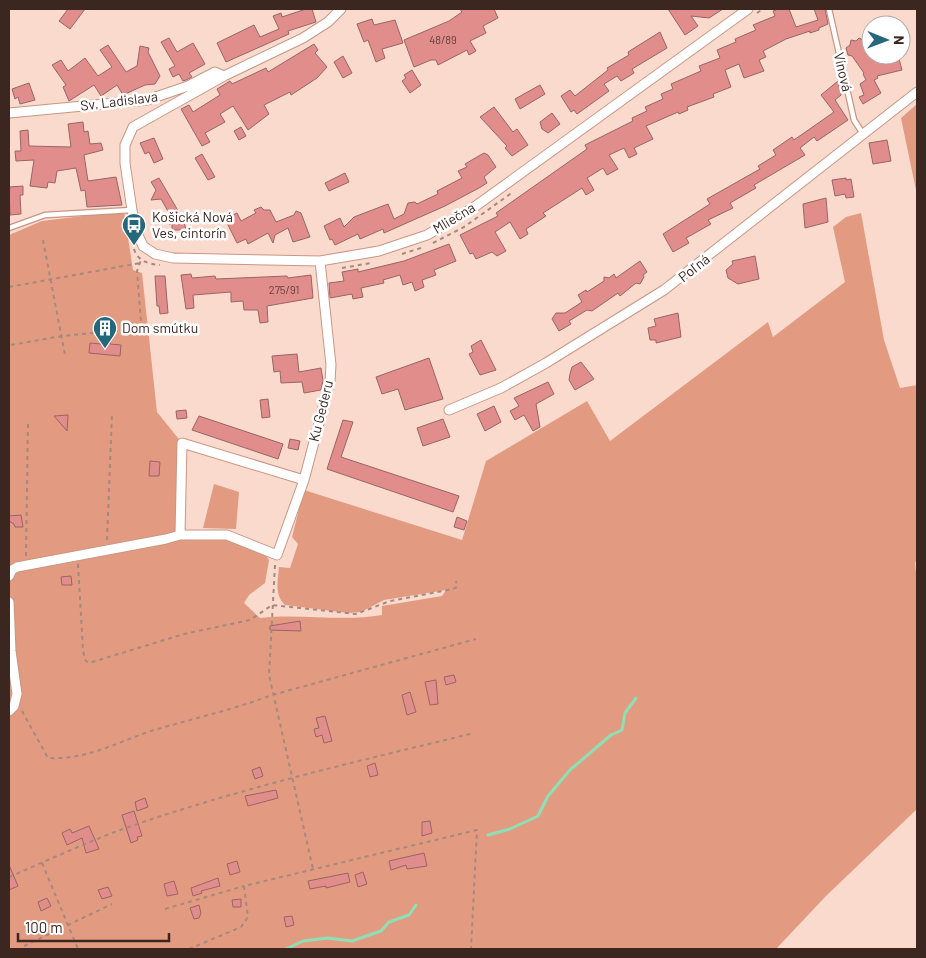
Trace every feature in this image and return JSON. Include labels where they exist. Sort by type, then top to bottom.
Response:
[{"type":"street","name":"Sv. Ladislava","points":[[132,210],[124,145],[129,133],[140,122],[224,76],[303,38],[328,22],[341,9]]},
{"type":"street","name":"Mliečna","points":[[132,210],[140,241],[147,250],[155,254],[187,258],[320,260],[379,251],[427,235],[451,222],[751,12]]},
{"type":"street","name":"Sv. Ladislava","points":[[9,113],[147,100],[188,86],[215,72],[224,76]]},
{"type":"street","name":"Poľná","points":[[449,410],[501,388],[546,363],[664,290],[917,92]]},
{"type":"street","name":"Ku Gederu","points":[[277,555],[304,480],[330,381],[331,365],[320,260]]},
{"type":"street","points":[[180,535],[182,443],[304,480]]},
{"type":"street","points":[[9,576],[12,570],[26,566],[180,535],[227,535],[277,555]]},
{"type":"street","points":[[9,602],[11,650],[17,694],[14,706],[9,711]]},
{"type":"lane","name":"Vínová","points":[[829,9],[854,120],[863,134]]},
{"type":"lane","points":[[9,228],[45,215],[132,210]]},
{"type":"path","points":[[751,12],[763,9]]},
{"type":"path","points":[[402,254],[442,240],[464,227],[520,186]]},
{"type":"path","points":[[43,240],[65,356]]},
{"type":"path","points":[[11,345],[62,336],[132,330],[139,325],[137,272],[140,262],[135,254],[134,246]]},
{"type":"path","points":[[9,287],[140,262],[167,266]]},
{"type":"path","points":[[340,268],[376,262]]},
{"type":"path","points":[[107,550],[112,414]]},
{"type":"path","points":[[26,566],[28,421]]},
{"type":"path","points":[[277,555],[274,567],[268,665],[272,695],[294,777],[313,869]]},
{"type":"path","points":[[77,557],[83,650],[85,660],[89,663],[184,634],[250,620],[272,605],[356,614],[390,601],[454,589],[457,586],[456,581]]},
{"type":"path","points":[[17,694],[25,719],[48,758],[68,759],[100,751],[150,732],[242,706],[272,695],[476,639]]},
{"type":"path","points":[[9,877],[119,831],[294,777],[474,733]]},
{"type":"path","points":[[165,909],[244,886],[477,830],[471,949]]},
{"type":"path","points":[[42,863],[78,949]]},
{"type":"path","points":[[189,949],[241,928],[248,917],[244,886]]},
{"type":"path","points":[[24,946],[112,904]]},
{"type":"shaded area","points":[[917,104],[917,195],[901,118]]},
{"type":"shaded area","points":[[124,211],[133,270],[142,273],[157,412],[182,443],[180,535],[161,535],[74,551],[74,560],[176,539],[225,537],[265,554],[269,560],[265,583],[249,595],[244,603],[260,618],[291,616],[367,617],[382,615],[382,606],[442,596],[446,590],[384,600],[361,612],[348,613],[285,605],[278,592],[279,567],[290,568],[298,544],[292,537],[304,490],[462,540],[486,461],[587,401],[610,441],[768,322],[773,337],[845,282],[833,227],[846,217],[861,213],[884,340],[900,388],[917,385],[917,558],[915,563],[917,583],[917,809],[826,896],[776,949],[9,949],[9,235],[42,221]]},
{"type":"shaded area","points":[[214,484],[239,492],[236,529],[203,528]]},
{"type":"building","points":[[68,9],[85,9],[70,29],[59,21]]},
{"type":"building","points":[[306,9],[312,9],[316,22],[288,31],[289,34],[226,62],[217,43],[254,25],[260,37],[279,29],[273,16],[281,13],[282,17]]},
{"type":"building","points":[[460,9],[494,9],[498,18],[483,26],[486,33],[470,41],[476,51],[469,55],[467,50],[438,65],[436,60],[431,60],[414,67],[404,40],[449,21],[462,12]]},
{"type":"building","points":[[668,9],[723,9],[709,18],[691,16],[698,26],[685,35]]},
{"type":"building","points":[[789,9],[796,27],[818,20],[814,9],[825,9],[828,24],[819,28],[819,30],[786,39],[763,51],[766,57],[759,60],[764,71],[744,78],[739,64],[725,70],[731,87],[713,94],[714,97],[687,107],[688,110],[679,114],[678,112],[646,126],[653,139],[634,148],[637,154],[629,158],[624,148],[609,155],[618,169],[607,175],[603,168],[587,178],[594,190],[586,195],[582,188],[543,213],[546,216],[526,229],[528,234],[520,239],[510,222],[495,232],[506,251],[497,256],[492,252],[476,259],[473,253],[470,254],[460,235],[498,216],[496,213],[587,149],[585,145],[633,121],[632,118],[647,111],[645,107],[663,99],[661,94],[673,89],[671,84],[701,71],[699,66],[720,58],[717,50],[736,42],[735,39],[756,30],[753,25],[775,16],[773,11]]},
{"type":"building","points":[[372,19],[374,25],[395,20],[403,43],[382,49],[385,58],[376,62],[368,40],[364,42],[357,24]]},
{"type":"building","points":[[660,32],[667,48],[632,69],[634,73],[621,81],[617,76],[604,84],[609,91],[577,114],[574,110],[571,112],[561,96],[570,90],[575,96],[608,70],[607,68],[629,55],[628,52]]},
{"type":"building","points":[[169,38],[177,52],[193,43],[205,64],[189,73],[192,77],[186,80],[183,81],[179,74],[173,77],[169,69],[175,66],[161,42]]},
{"type":"building","points":[[859,38],[861,39],[861,65],[901,65],[902,70],[877,76],[878,78],[874,80],[881,93],[863,104],[859,97],[864,95],[860,84],[866,80],[864,73],[852,56],[848,55],[846,48],[850,45],[851,40],[856,41]]},
{"type":"building","points":[[314,44],[318,50],[315,53],[327,67],[317,78],[291,95],[290,92],[264,105],[269,114],[248,130],[233,106],[220,114],[225,122],[205,133],[210,142],[202,146],[181,109],[189,105],[193,112],[220,95],[217,89],[230,81],[232,84],[266,68],[268,72]]},
{"type":"building","points":[[108,45],[126,72],[137,66],[140,46],[149,48],[148,52],[160,76],[155,84],[145,85],[123,95],[117,85],[101,96],[94,85],[69,101],[63,87],[66,85],[52,65],[61,60],[68,71],[85,58],[98,76],[112,67],[100,50]]},
{"type":"building","points":[[343,56],[352,73],[343,78],[334,62]]},
{"type":"building","points":[[412,70],[421,85],[410,93],[402,81],[406,78],[404,75]]},
{"type":"building","points":[[838,81],[841,95],[835,100],[848,120],[817,141],[814,137],[800,148],[805,155],[754,185],[756,188],[730,203],[733,208],[708,220],[711,224],[686,238],[689,243],[673,252],[663,234],[710,204],[707,199],[760,169],[758,166],[776,155],[773,150],[792,137],[794,140],[834,112],[821,95]]},
{"type":"building","points":[[29,83],[35,100],[20,104],[18,97],[15,99],[12,89]]},
{"type":"building","points":[[540,85],[545,94],[520,109],[515,99]]},
{"type":"building","points":[[494,107],[513,132],[517,129],[528,145],[512,156],[505,148],[507,146],[480,117]]},
{"type":"building","points":[[552,113],[560,124],[548,133],[542,129],[540,122]]},
{"type":"building","points":[[83,122],[84,132],[88,131],[90,144],[101,143],[103,150],[84,155],[88,181],[116,177],[122,205],[87,207],[85,190],[81,191],[76,168],[57,171],[55,183],[48,182],[47,188],[30,186],[34,160],[16,161],[15,151],[21,151],[20,131],[28,130],[29,146],[71,147],[68,124]]},
{"type":"building","points":[[241,127],[246,136],[239,140],[234,131]]},
{"type":"building","points":[[154,138],[163,159],[154,163],[149,152],[145,154],[140,143]]},
{"type":"building","points":[[887,140],[891,161],[873,164],[869,143]]},
{"type":"building","points":[[484,153],[488,155],[496,167],[484,177],[487,183],[479,188],[445,206],[384,233],[383,229],[360,239],[358,234],[335,245],[332,239],[330,240],[324,226],[340,218],[344,227],[354,217],[388,204],[394,219],[404,214],[408,203],[415,202],[417,204],[438,194],[437,191],[462,178],[458,171],[467,167],[465,164]]},
{"type":"building","points":[[202,154],[215,177],[208,180],[195,158]]},
{"type":"building","points":[[345,173],[349,182],[329,191],[325,183]]},
{"type":"building","points":[[159,178],[184,221],[186,230],[172,230],[172,224],[169,224],[169,213],[161,199],[151,200],[156,190],[151,182]]},
{"type":"building","points":[[846,178],[846,180],[851,179],[854,197],[846,198],[845,194],[835,196],[832,180]]},
{"type":"building","points":[[23,186],[23,195],[20,195],[21,214],[10,215],[9,187]]},
{"type":"building","points":[[826,198],[828,222],[805,228],[803,204]]},
{"type":"building","points":[[261,207],[264,210],[270,210],[276,222],[294,215],[296,211],[301,213],[310,237],[293,242],[288,228],[275,235],[273,243],[268,233],[248,244],[246,239],[237,243],[225,219],[237,213],[241,221],[256,213],[254,210]]},
{"type":"building","points":[[449,244],[456,261],[434,270],[436,275],[422,280],[424,287],[415,291],[412,282],[403,285],[400,275],[383,280],[384,283],[361,288],[363,297],[353,299],[352,294],[330,298],[329,283],[344,281],[342,272],[358,269],[358,272],[404,261]]},
{"type":"building","points":[[755,256],[759,279],[738,284],[728,278],[726,270],[733,264],[732,261]]},
{"type":"building","points":[[640,261],[647,272],[643,275],[644,277],[640,284],[636,283],[620,296],[618,293],[592,311],[587,310],[569,321],[571,324],[559,331],[552,319],[556,313],[565,313],[582,302],[578,295],[586,290],[587,292],[604,281],[604,277],[609,278],[614,274],[616,278]]},
{"type":"building","points":[[191,274],[192,278],[215,276],[216,279],[287,276],[288,278],[311,275],[313,298],[267,306],[268,322],[260,323],[258,310],[244,310],[243,301],[231,302],[231,292],[193,295],[194,308],[186,309],[181,275]]},
{"type":"building","points":[[155,276],[165,276],[168,313],[160,314],[159,306],[157,306]]},
{"type":"building","points":[[678,313],[681,337],[656,343],[656,340],[650,340],[648,328],[656,326],[654,319]]},
{"type":"building","name":"Dom smútku","points":[[101,336],[110,336],[110,344],[121,345],[120,356],[89,353],[90,343],[101,344]]},
{"type":"building","points":[[481,340],[496,370],[480,375],[469,354],[473,352],[471,346]]},
{"type":"building","points":[[297,354],[299,372],[321,368],[323,381],[321,390],[304,393],[302,382],[281,383],[280,371],[274,372],[272,356]]},
{"type":"building","points":[[429,358],[443,399],[405,410],[398,389],[382,394],[376,377]]},
{"type":"building","points":[[581,362],[594,379],[575,390],[569,380],[570,374],[572,367]]},
{"type":"building","points":[[548,382],[554,394],[536,404],[540,427],[533,431],[524,415],[515,420],[510,411],[519,406],[514,398]]},
{"type":"building","points":[[268,399],[270,417],[262,418],[260,400]]},
{"type":"building","points":[[494,406],[501,422],[485,431],[477,414]]},
{"type":"building","points":[[186,410],[187,418],[177,419],[176,411]]},
{"type":"building","points":[[68,415],[67,431],[54,416]]},
{"type":"building","points":[[199,416],[283,444],[278,459],[192,430]]},
{"type":"building","points":[[443,419],[450,437],[423,446],[417,428]]},
{"type":"building","points":[[343,420],[353,422],[341,457],[459,496],[453,512],[327,469]]},
{"type":"building","points":[[290,439],[300,441],[298,450],[288,448]]},
{"type":"building","points":[[150,461],[160,462],[159,476],[149,476]]},
{"type":"building","points":[[21,515],[23,527],[15,527],[9,521],[9,516]]},
{"type":"building","points":[[457,517],[467,521],[464,530],[454,527]]},
{"type":"building","points":[[71,576],[72,585],[62,585],[61,577]]},
{"type":"building","points":[[300,621],[301,631],[270,630],[270,626]]},
{"type":"building","points":[[454,675],[456,682],[446,685],[444,677]]},
{"type":"building","points":[[436,680],[438,704],[430,705],[425,682]]},
{"type":"building","points":[[410,692],[416,712],[407,715],[402,695]]},
{"type":"building","points":[[325,716],[332,741],[324,743],[322,735],[316,737],[314,729],[319,728],[316,718]]},
{"type":"building","points":[[375,763],[378,775],[370,777],[367,766]]},
{"type":"building","points":[[260,767],[263,776],[255,779],[252,770]]},
{"type":"building","points":[[276,790],[278,798],[248,806],[245,796]]},
{"type":"building","points":[[145,798],[148,807],[137,811],[135,802]]},
{"type":"building","points":[[134,811],[142,836],[137,837],[138,840],[131,843],[122,815]]},
{"type":"building","points":[[430,821],[432,833],[422,836],[422,822]]},
{"type":"building","points":[[89,826],[99,849],[86,853],[82,838],[67,845],[62,833],[70,829],[72,833]]},
{"type":"building","points":[[424,853],[427,866],[407,869],[406,865],[391,870],[389,861]]},
{"type":"building","points":[[237,861],[240,872],[230,875],[227,864]]},
{"type":"building","points":[[9,865],[18,886],[9,890]]},
{"type":"building","points":[[363,872],[367,884],[358,887],[355,875]]},
{"type":"building","points":[[348,873],[350,882],[326,888],[326,886],[310,889],[308,881]]},
{"type":"building","points":[[218,878],[220,886],[201,891],[202,893],[193,896],[191,888]]},
{"type":"building","points":[[174,881],[178,894],[167,896],[164,884]]},
{"type":"building","points":[[108,887],[112,896],[102,899],[98,890]]},
{"type":"building","points":[[47,898],[51,906],[41,911],[38,902]]},
{"type":"building","points":[[241,899],[241,907],[233,907],[232,900]]},
{"type":"building","points":[[199,905],[201,913],[199,918],[194,919],[190,908]]},
{"type":"building","points":[[292,916],[294,925],[286,927],[284,917]]},
{"type":"waterway","points":[[488,835],[510,829],[538,816],[548,796],[570,770],[611,735],[622,730],[625,713],[636,698]]},
{"type":"waterway","points":[[286,949],[303,941],[328,938],[352,941],[381,931],[389,922],[409,915],[416,905]]},
{"type":"place","name":"Košická Nová Ves, cintorín","points":[[134,246]]},
{"type":"place","name":"Dom smútku","points":[[105,349]]}]
